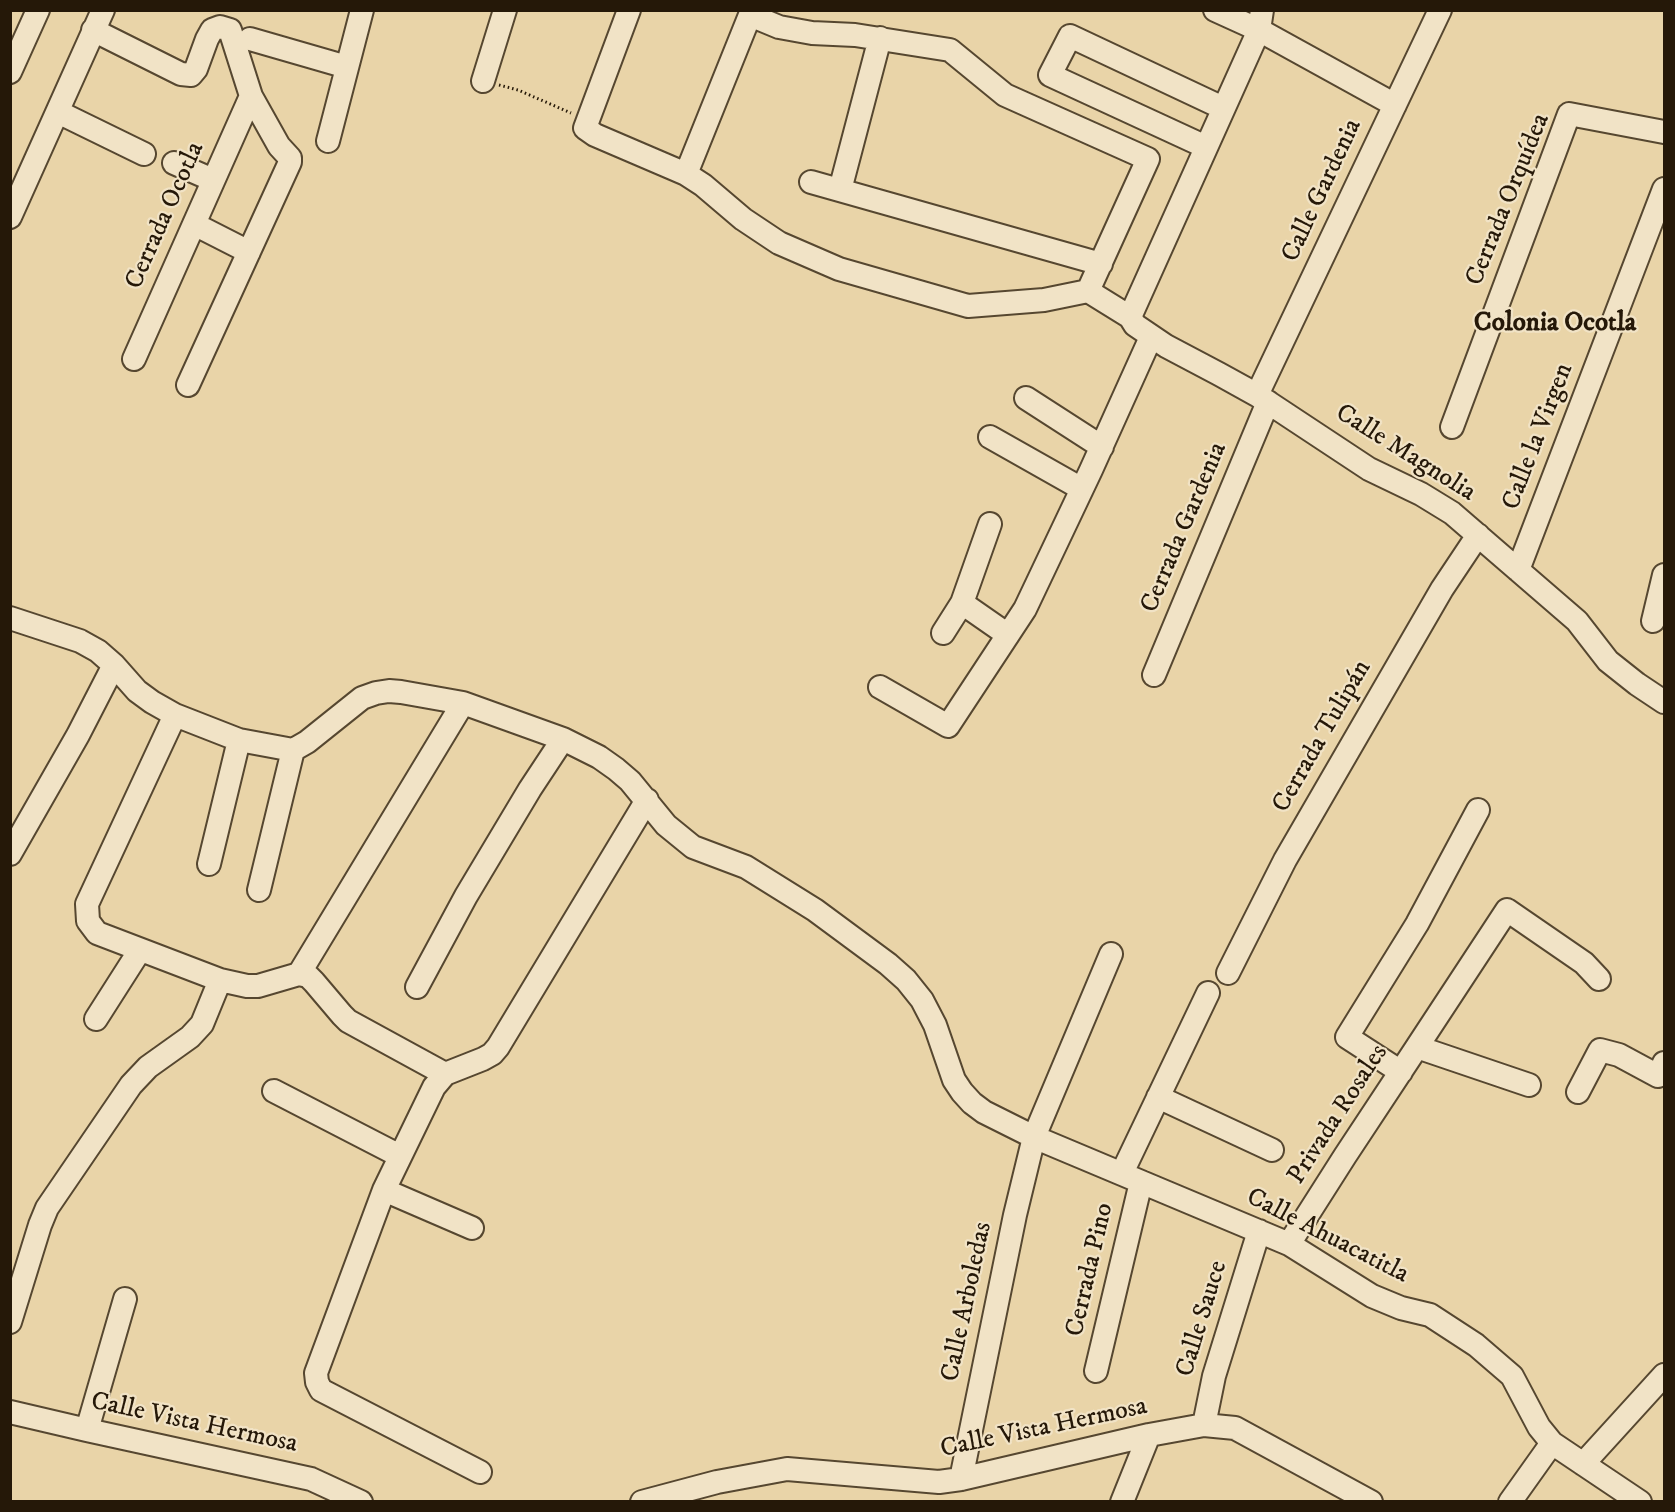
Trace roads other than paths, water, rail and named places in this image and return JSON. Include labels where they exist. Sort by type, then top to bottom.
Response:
[{"type":"street","points":[[10,72],[38,10]]},
{"type":"street","points":[[328,141],[362,10]]},
{"type":"street","points":[[483,81],[505,10]]},
{"type":"street","points":[[629,10],[585,128],[610,142],[686,174],[703,185],[743,219],[779,243],[839,269],[968,306],[1044,300],[1088,291],[1148,159],[1005,95],[950,50],[880,38],[812,33],[779,27],[750,15],[686,174]]},
{"type":"street","points":[[1215,10],[1261,20],[1395,105]]},
{"type":"street","name":"Calle Gardenia","points":[[1263,399],[1440,10]]},
{"type":"street","points":[[10,218],[98,20],[181,74],[191,75],[196,69],[212,30],[220,27],[230,30],[251,96],[279,146],[288,155],[290,162],[188,385]]},
{"type":"street","points":[[1130,317],[1261,20]]},
{"type":"street","points":[[1206,147],[1050,75],[1070,36],[1224,108]]},
{"type":"street","points":[[840,190],[880,38]]},
{"type":"street","points":[[250,39],[348,67]]},
{"type":"street","name":"Cerrada Ocotla","points":[[134,359],[251,96]]},
{"type":"street","points":[[58,112],[144,154]]},
{"type":"street","name":"Cerrada Orquídea","points":[[1452,427],[1569,114],[1665,132]]},
{"type":"street","points":[[174,163],[213,180]]},
{"type":"street","points":[[811,182],[1101,264]]},
{"type":"street","name":"Calle la Virgen","points":[[1518,570],[1665,189]]},
{"type":"street","points":[[194,224],[249,252]]},
{"type":"street","name":"Calle Magnolia","points":[[1088,291],[1130,317],[1135,326],[1151,337],[1263,399],[1369,469],[1421,494],[1452,513],[1577,621],[1608,661],[1665,702]]},
{"type":"street","points":[[880,687],[948,726],[1025,609],[1151,337]]},
{"type":"street","points":[[1026,398],[1102,447]]},
{"type":"street","name":"Cerrada Gardenia","points":[[1154,675],[1263,399]]},
{"type":"street","points":[[990,437],[1082,489]]},
{"type":"street","points":[[943,633],[962,603],[990,524]]},
{"type":"street","name":"Cerrada Tulipán","points":[[1228,973],[1291,850],[1442,589],[1478,535]]},
{"type":"street","points":[[1653,621],[1665,575]]},
{"type":"street","points":[[962,603],[1008,635]]},
{"type":"street","points":[[10,618],[80,641],[98,651],[137,691],[175,715],[239,740],[293,750],[259,890]]},
{"type":"street","points":[[10,854],[78,735],[114,665]]},
{"type":"street","name":"Calle Ahuacatitla","points":[[293,750],[307,742],[362,698],[376,693],[401,692],[463,703],[563,738],[599,757],[630,781],[666,825],[693,847],[730,860],[758,874],[815,910],[906,980],[922,1000],[935,1025],[954,1080],[972,1102],[984,1112],[1034,1137],[1289,1244],[1372,1296],[1401,1308],[1430,1315],[1476,1345],[1512,1376],[1539,1427],[1552,1443],[1640,1502]]},
{"type":"street","points":[[299,974],[463,703]]},
{"type":"street","points":[[175,715],[87,904],[88,921],[97,933],[220,980],[247,986],[258,986],[299,974],[308,976],[348,1020],[445,1074]]},
{"type":"street","points":[[417,987],[466,896],[563,738]]},
{"type":"street","points":[[209,864],[239,740]]},
{"type":"street","points":[[480,1472],[321,1390],[316,1372],[384,1190],[434,1087],[445,1074],[483,1059],[498,1047],[647,801]]},
{"type":"street","points":[[1401,1072],[1347,1037],[1417,924],[1478,810]]},
{"type":"street","name":"Privada Rosales","points":[[1289,1244],[1507,910],[1584,963],[1599,979]]},
{"type":"street","points":[[96,1019],[140,950]]},
{"type":"street","name":"Calle Arboledas","points":[[961,1479],[1015,1215],[1034,1137],[1111,954]]},
{"type":"street","points":[[10,1322],[47,1208],[131,1085],[148,1067],[190,1037],[202,1024],[220,980]]},
{"type":"street","name":"Cerrada Pino","points":[[1096,1371],[1132,1178],[1158,1097],[1208,993]]},
{"type":"street","name":"Privada Rosales","points":[[1417,1047],[1529,1085]]},
{"type":"street","points":[[1578,1092],[1600,1050],[1619,1055],[1658,1076],[1665,1063]]},
{"type":"street","points":[[274,1091],[400,1156]]},
{"type":"street","points":[[1158,1097],[1272,1150]]},
{"type":"street","points":[[384,1190],[472,1228]]},
{"type":"street","name":"Calle Sauce","points":[[1204,1425],[1214,1376],[1259,1231]]},
{"type":"street","points":[[87,1430],[125,1299]]},
{"type":"street","points":[[1583,1464],[1665,1375]]},
{"type":"street","name":"Calle Vista Hermosa","points":[[10,1412],[311,1479],[361,1502]]},
{"type":"street","name":"Calle Vista Hermosa","points":[[642,1502],[717,1482],[787,1469],[939,1482],[961,1479],[1149,1435],[1204,1425],[1235,1428],[1371,1502]]},
{"type":"street","points":[[1122,1502],[1149,1435]]},
{"type":"street","points":[[1510,1502],[1552,1443]]},
{"type":"district","name":"Colonia Ocotla","points":[[1555,324]]}]
